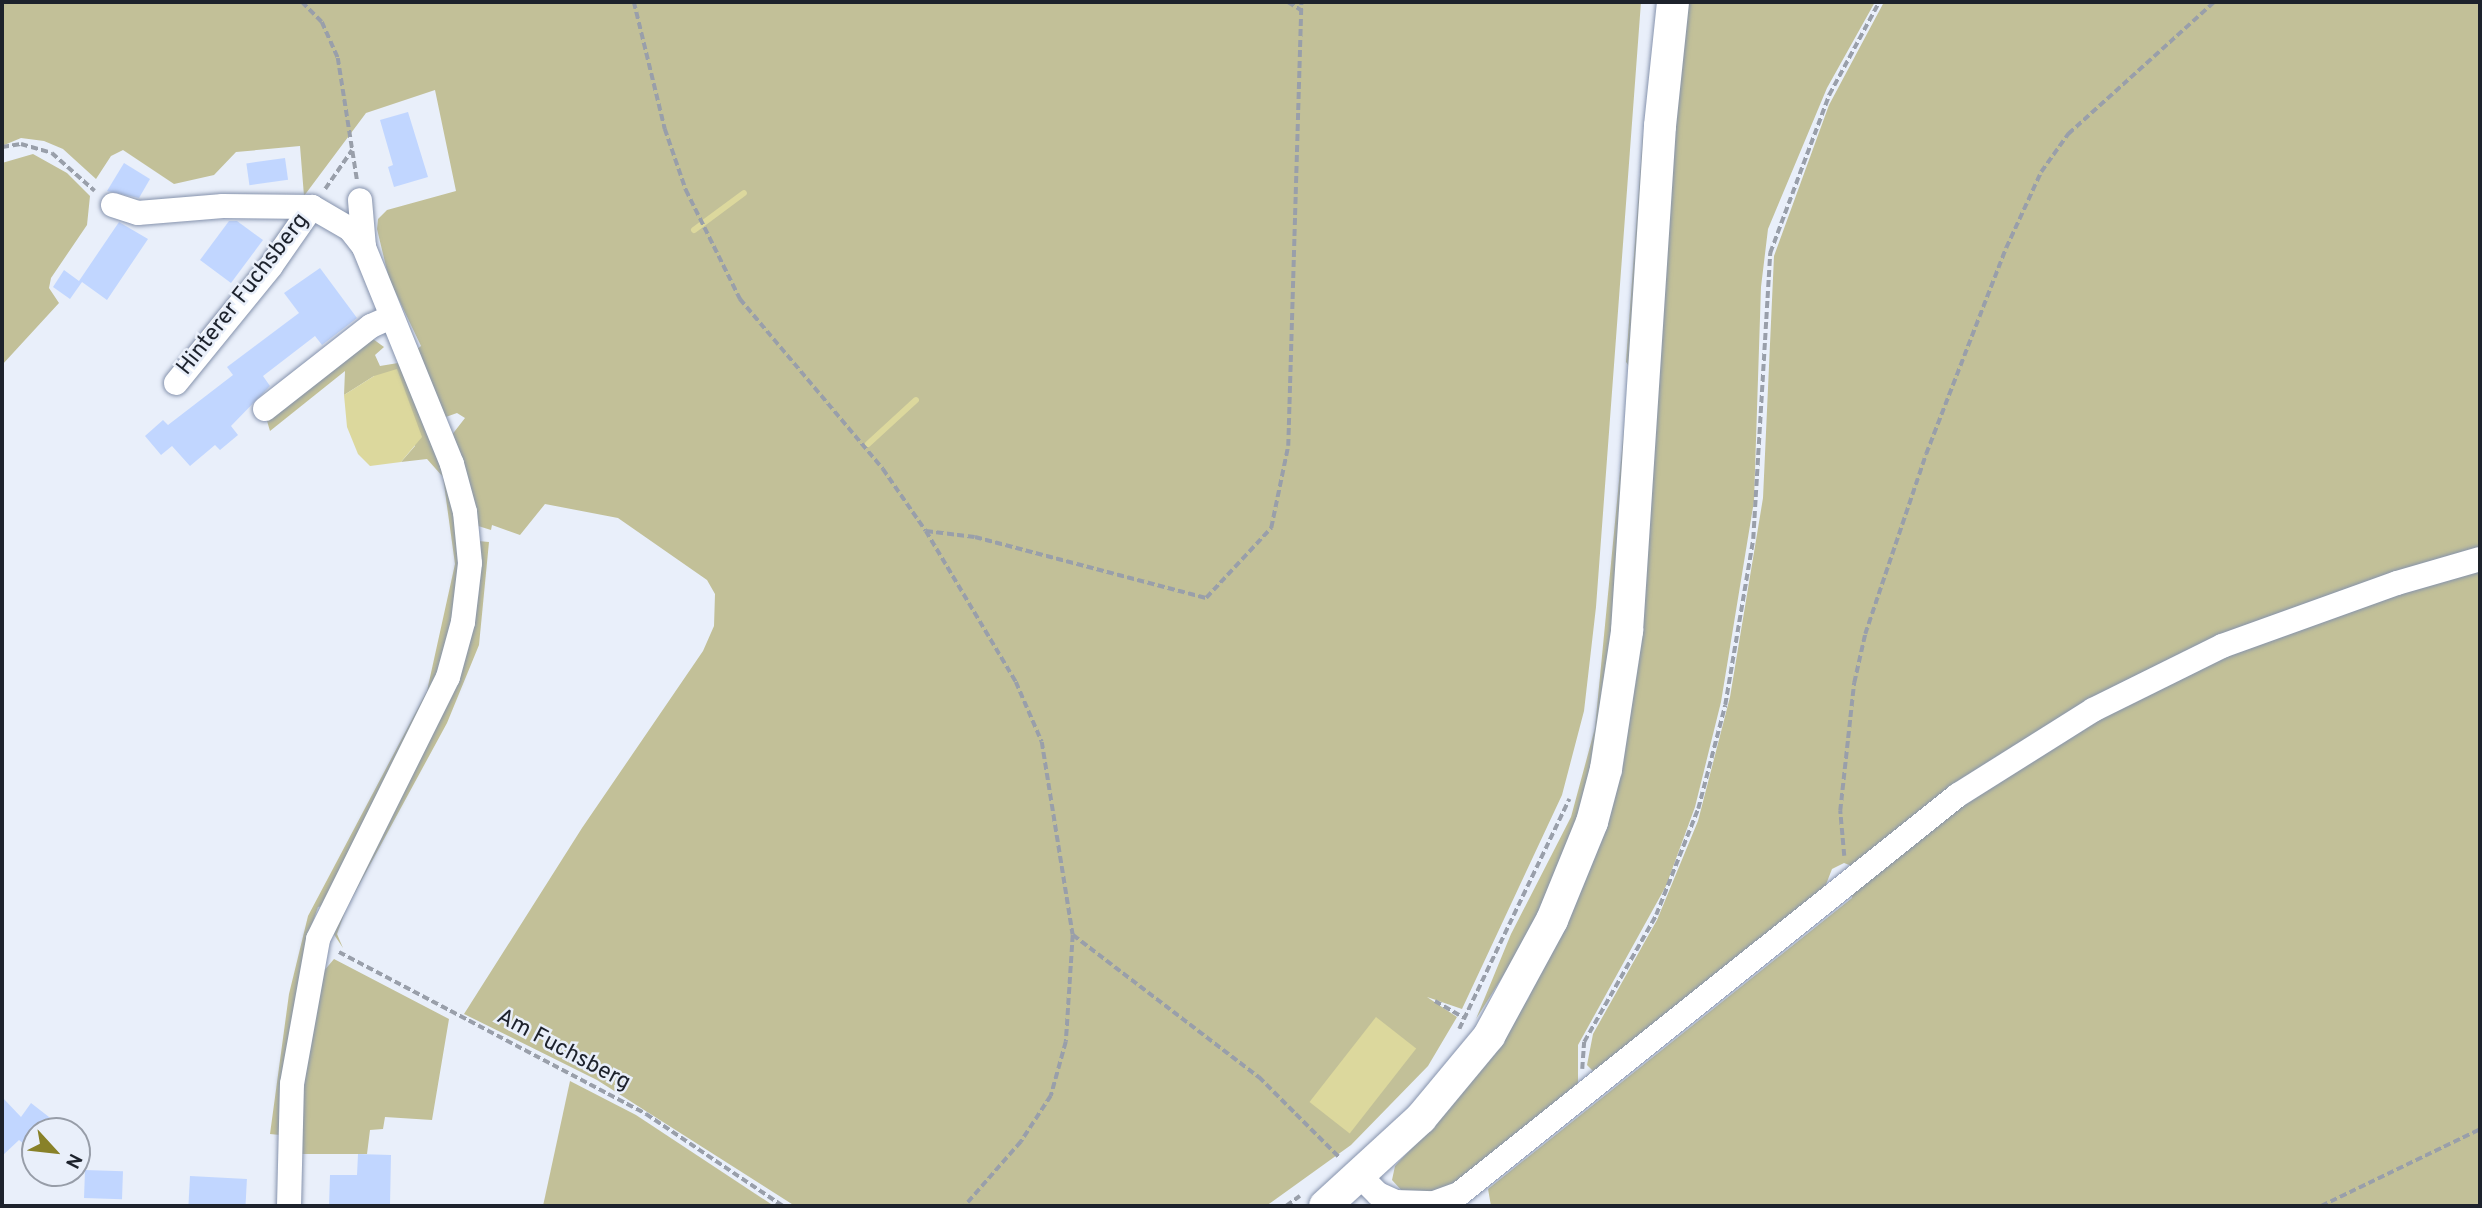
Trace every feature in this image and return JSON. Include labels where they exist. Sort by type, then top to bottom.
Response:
[{"type":"main road","points":[[1325,1206],[1347,1169],[1437,1101],[1489,1036],[1552,920],[1592,822],[1616,717],[1627,631],[1660,126],[1673,2]]},
{"type":"street","name":"Hinterer Fuchsberg","points":[[289,1206],[292,1084],[318,939],[419,740],[459,646],[470,563],[468,531],[439,430],[389,318],[364,247],[360,200]]},
{"type":"street","name":"Hinterer Fuchsberg","points":[[113,205],[138,213],[223,206],[312,207],[350,229],[364,247]]},
{"type":"street","name":"Hinterer Fuchsberg","points":[[176,383],[271,267],[312,207]]},
{"type":"street","points":[[265,409],[371,326],[389,318]]},
{"type":"street","points":[[1347,1169],[1378,1194],[1396,1202],[1434,1203],[1459,1194],[1958,795],[2092,710],[2222,646],[2397,583],[2480,559]]},
{"type":"path","points":[[302,2],[321,22],[338,58],[360,200]]},
{"type":"path","points":[[634,2],[665,129],[686,190],[740,299],[883,469],[926,531],[1016,682],[1042,743],[1073,935],[1068,1029],[1051,1097],[1021,1142],[965,1206]]},
{"type":"path","points":[[1288,2],[1301,10]]},
{"type":"path","points":[[926,531],[975,537],[1206,598],[1271,528],[1288,446],[1301,2]]},
{"type":"path","points":[[1581,1065],[1584,1042],[1656,915],[1698,809],[1725,705],[1756,517],[1770,253],[1829,95],[1879,2]]},
{"type":"path","points":[[1843,861],[1840,811],[1854,683],[1865,634],[1935,430],[2006,248],[2041,172],[2068,134],[2214,2]]},
{"type":"path","points":[[2,147],[21,144],[52,153],[113,205]]},
{"type":"path","points":[[312,207],[352,150]]},
{"type":"path","points":[[1452,1041],[1573,789]]},
{"type":"path","points":[[1073,935],[1259,1077],[1347,1169]]},
{"type":"path","name":"Am Fuchsberg","points":[[318,939],[646,1114],[783,1206]]},
{"type":"path","points":[[1435,1001],[1465,1018]]},
{"type":"path","points":[[2321,1206],[2480,1129]]},
{"type":"shaded area","points":[[2,2],[1641,2],[1596,607],[1584,711],[1562,795],[1462,1009],[1427,997],[1457,1017],[1428,1066],[1351,1145],[1266,1206],[795,1206],[597,1080],[464,1014],[582,828],[703,651],[714,626],[715,594],[707,580],[618,518],[545,504],[520,535],[492,525],[491,530],[475,525],[451,436],[465,418],[457,413],[443,418],[415,351],[421,346],[389,279],[377,229],[378,219],[387,210],[456,191],[435,90],[366,113],[304,196],[300,146],[236,152],[214,175],[174,184],[123,150],[111,156],[96,179],[63,149],[44,141],[21,138],[2,146]]},
{"type":"shaded area","points":[[1686,2],[1875,2],[1827,88],[1768,229],[1761,287],[1754,501],[1721,702],[1695,807],[1666,886],[1578,1045],[1578,1083],[1466,1177],[1438,1192],[1403,1192],[1392,1180],[1395,1166],[1442,1116],[1528,999],[1607,817]]},
{"type":"shaded area","points":[[1884,2],[2480,2],[2480,1206],[1491,1206],[1488,1189],[1852,898],[1852,866],[1844,863],[1832,869],[1825,887],[1594,1072],[1587,1065],[1593,1034],[1657,920],[1698,821],[1730,697],[1763,498],[1774,256],[1829,105]]},
{"type":"shaded area","points":[[1645,135],[1629,366],[1626,362]]},
{"type":"shaded area","points":[[33,154],[67,173],[90,196],[87,225],[51,278],[49,288],[59,303],[2,365],[2,163]]},
{"type":"shaded area","points":[[373,339],[384,347],[375,355],[380,366],[398,363],[447,469],[464,560],[447,655],[323,906],[318,907],[308,936],[280,1135],[270,1134],[289,994],[308,916],[427,691],[455,564],[443,477],[427,459],[401,462],[415,446],[374,376],[344,395],[345,371],[270,431],[267,421],[360,344]]},
{"type":"shaded area","points":[[397,369],[422,437],[401,462],[370,466],[358,454],[347,427],[344,395],[374,376]]},
{"type":"shaded area","points":[[1629,378],[1617,582],[1601,728],[1577,818],[1530,933],[1476,1019],[1511,934],[1571,817],[1595,728]]},
{"type":"shaded area","points":[[478,541],[489,542],[479,645],[447,723],[346,909],[337,934],[343,948],[331,930],[474,625],[479,590]]},
{"type":"shaded area","points":[[334,959],[449,1019],[432,1120],[385,1117],[383,1129],[370,1130],[367,1154],[298,1154],[308,1043],[323,972]]},
{"type":"shaded area","points":[[1376,1017],[1416,1048],[1350,1134],[1310,1102]]},
{"type":"shaded area","points":[[570,1081],[636,1115],[774,1206],[543,1206]]},
{"type":"building","points":[[408,112],[428,177],[394,187],[388,167],[393,165],[380,120]]},
{"type":"building","points":[[285,158],[288,180],[249,185],[246,163]]},
{"type":"building","points":[[124,163],[150,179],[139,198],[107,191]]},
{"type":"building","points":[[229,221],[237,221],[263,240],[231,283],[200,260]]},
{"type":"building","points":[[119,222],[148,239],[107,300],[82,282],[70,299],[53,287],[64,270],[79,281]]},
{"type":"building","points":[[320,268],[357,318],[322,345],[315,336],[263,376],[270,386],[231,426],[238,435],[220,450],[215,445],[190,466],[172,446],[161,455],[145,436],[163,420],[168,425],[233,375],[227,367],[299,313],[284,293]]},
{"type":"building","points":[[2,1097],[21,1117],[21,1142],[19,1140],[2,1156]]},
{"type":"building","points":[[31,1103],[49,1117],[21,1117]]},
{"type":"building","points":[[358,1154],[391,1155],[390,1205],[329,1206],[330,1175],[357,1175]]},
{"type":"building","points":[[91,1170],[123,1171],[122,1199],[84,1198],[84,1187],[91,1187]]},
{"type":"building","points":[[190,1176],[247,1179],[246,1206],[188,1206]]},
{"type":"waterway","points":[[694,230],[744,193]]},
{"type":"waterway","points":[[868,444],[916,400]]}]
